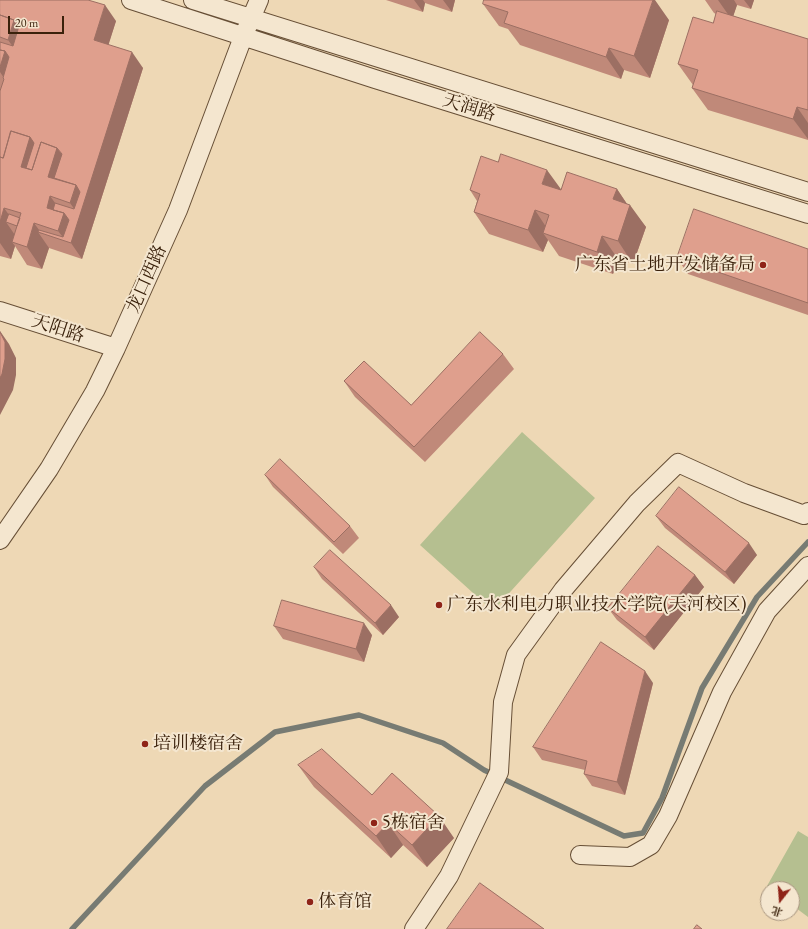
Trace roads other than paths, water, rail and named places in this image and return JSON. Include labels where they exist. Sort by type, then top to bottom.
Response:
[{"type":"street","name":"天润路","points":[[131,0],[808,214]]},
{"type":"street","name":"天润路","points":[[193,0],[808,192]]},
{"type":"street","name":"龙口西路","points":[[0,540],[49,469],[95,391],[116,348],[178,210],[243,36],[259,0]]},
{"type":"street","name":"天阳路","points":[[0,311],[116,348]]},
{"type":"street","points":[[414,929],[448,876],[499,772],[503,702],[516,655],[563,590],[638,503],[678,463],[744,493],[804,515],[808,512]]},
{"type":"street","points":[[580,855],[630,857],[651,845],[668,816],[722,692],[767,611],[808,566]]},
{"type":"waterway","points":[[72,929],[205,786],[275,732],[359,715],[443,743],[484,770],[624,836],[643,833],[662,798],[702,688],[757,597],[808,542]]},
{"type":"place","name":"广东省土地开发储备局","points":[[763,265]]},
{"type":"place","name":"广东水利电力职业技术学院(天河校区)","points":[[439,605]]},
{"type":"place","name":"培训楼宿舍","points":[[145,744]]},
{"type":"place","name":"5栋宿舍","points":[[374,823]]},
{"type":"place","name":"体育馆","points":[[310,902]]}]
